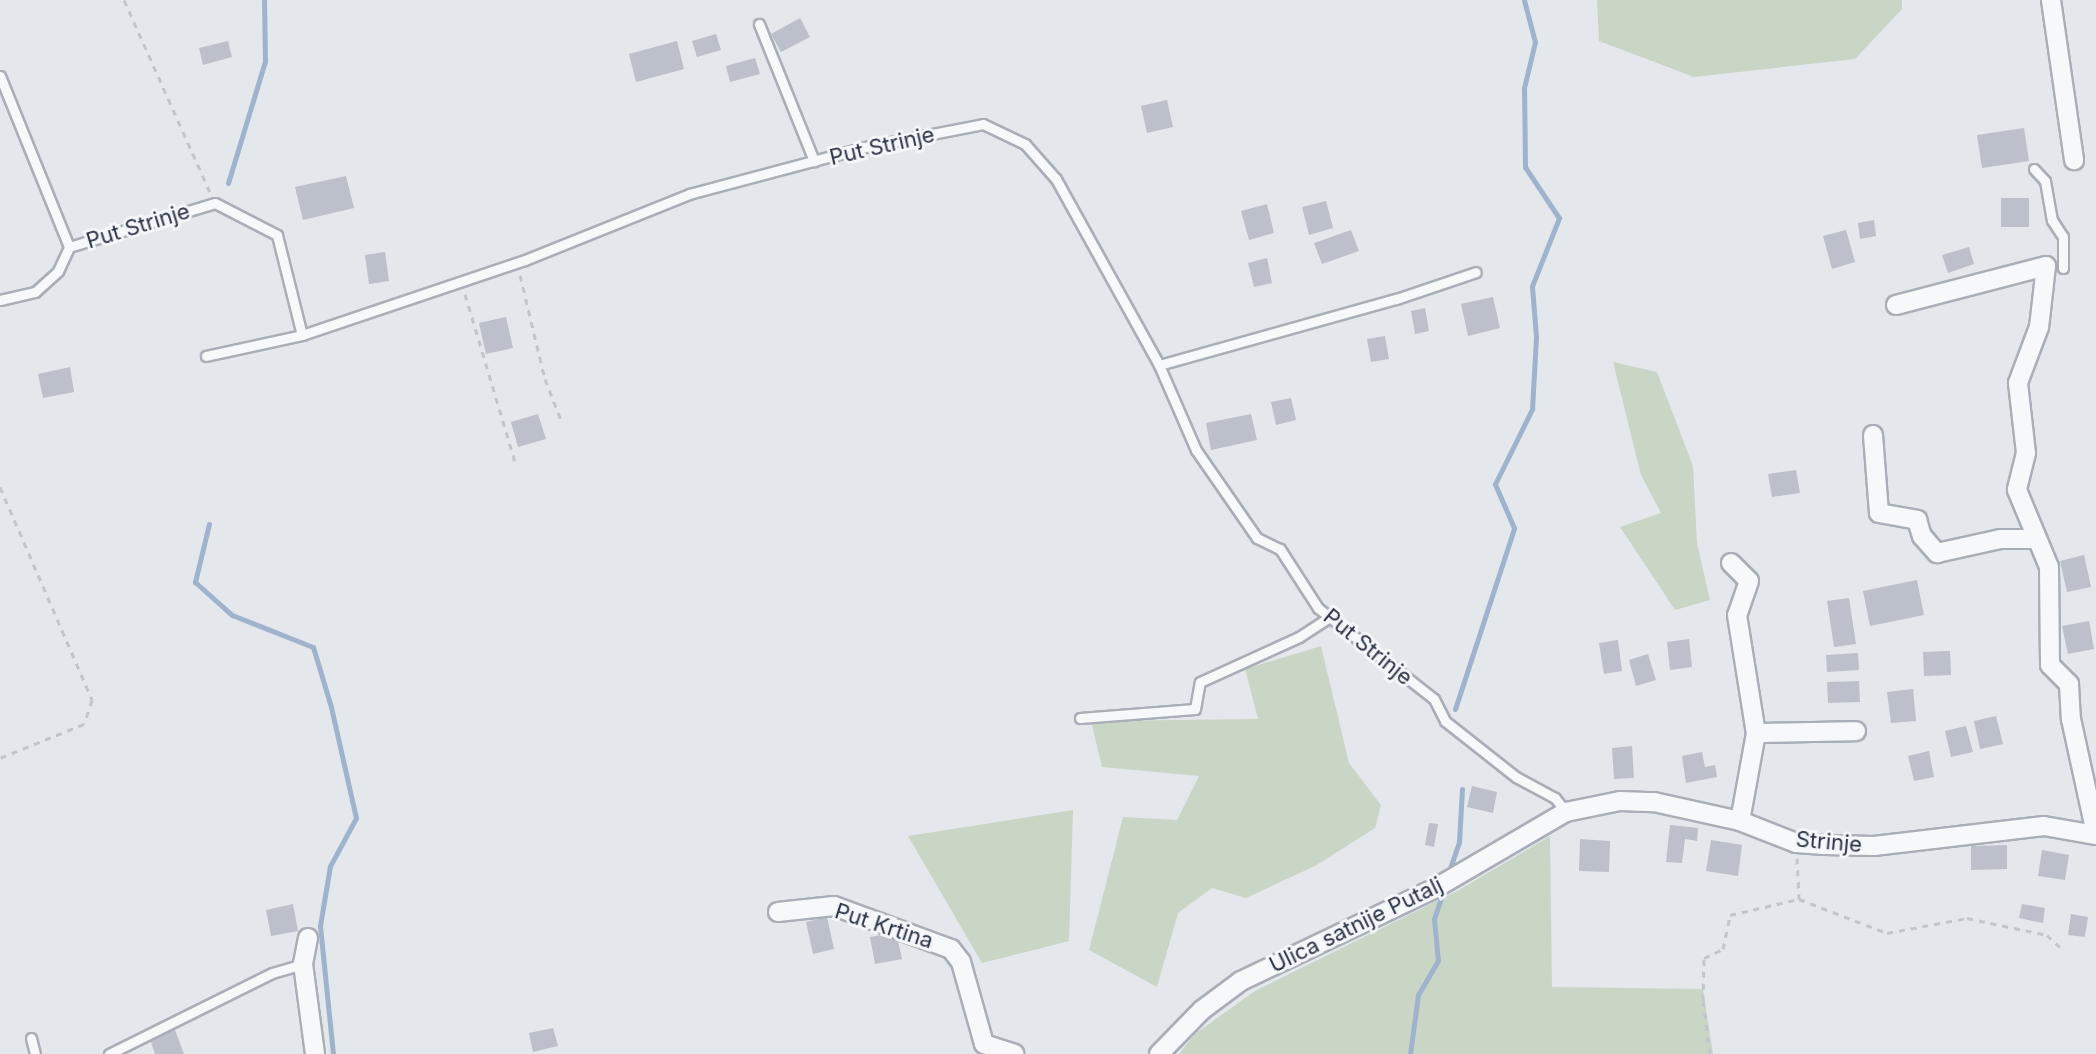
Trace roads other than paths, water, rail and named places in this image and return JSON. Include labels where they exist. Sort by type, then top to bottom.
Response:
[{"type":"street","points":[[2051,0],[2074,160]]},
{"type":"street","points":[[1896,305],[2054,267],[2039,327],[2018,383],[2026,453],[2017,490],[2049,567],[2050,665],[2069,684],[2071,719],[2096,834]]},
{"type":"street","points":[[1873,435],[1879,513],[1917,520],[1922,536],[1937,553],[2000,539],[2037,539]]},
{"type":"street","points":[[1731,563],[1749,581],[1737,615],[1756,733],[1740,821]]},
{"type":"street","points":[[1756,733],[1856,731]]},
{"type":"street","name":"Strinje","points":[[1566,812],[1620,801],[1654,802],[1740,821],[1796,843],[1874,846],[2044,826],[2096,834]]},
{"type":"street","name":"Ulica satnije Putalj","points":[[1159,1054],[1202,1010],[1241,981],[1434,889],[1566,812]]},
{"type":"street","name":"Put Krtina","points":[[778,912],[834,906],[951,949],[961,962],[984,1044],[1014,1054]]},
{"type":"street","points":[[308,938],[303,964],[315,1054]]},
{"type":"lane","points":[[759,24],[814,161]]},
{"type":"lane","points":[[0,76],[69,247]]},
{"type":"lane","name":"Put Strinje","points":[[0,300],[35,292],[58,271],[69,247],[215,203],[277,235],[302,335],[516,263],[689,194],[814,161],[983,124],[1025,144],[1056,179],[1159,365],[1216,485],[1257,538],[1280,549],[1318,608],[1434,699],[1445,721],[1516,777],[1555,798],[1566,812]]},
{"type":"lane","points":[[2034,169],[2045,181],[2052,220],[2063,237],[2054,267]]},
{"type":"lane","points":[[1159,365],[1396,299],[1476,272]]},
{"type":"lane","points":[[206,356],[302,335]]},
{"type":"lane","points":[[1080,718],[1195,709],[1200,682],[1299,637],[1330,617]]},
{"type":"lane","points":[[109,1054],[272,973],[303,964]]},
{"type":"lane","points":[[31,1038],[35,1054]]},
{"type":"waterway","points":[[228,183],[265,61],[264,0]]},
{"type":"waterway","points":[[1455,709],[1514,528],[1495,484],[1532,409],[1536,337],[1532,286],[1559,218],[1525,167],[1524,88],[1535,42],[1524,0]]},
{"type":"waterway","points":[[209,524],[195,582],[232,615],[313,647],[331,707],[356,818],[330,866],[320,926],[333,1054]]},
{"type":"waterway","points":[[1448,874],[1459,842],[1462,789]]},
{"type":"waterway","points":[[1410,1054],[1418,995],[1438,961],[1434,919],[1443,891]]}]
